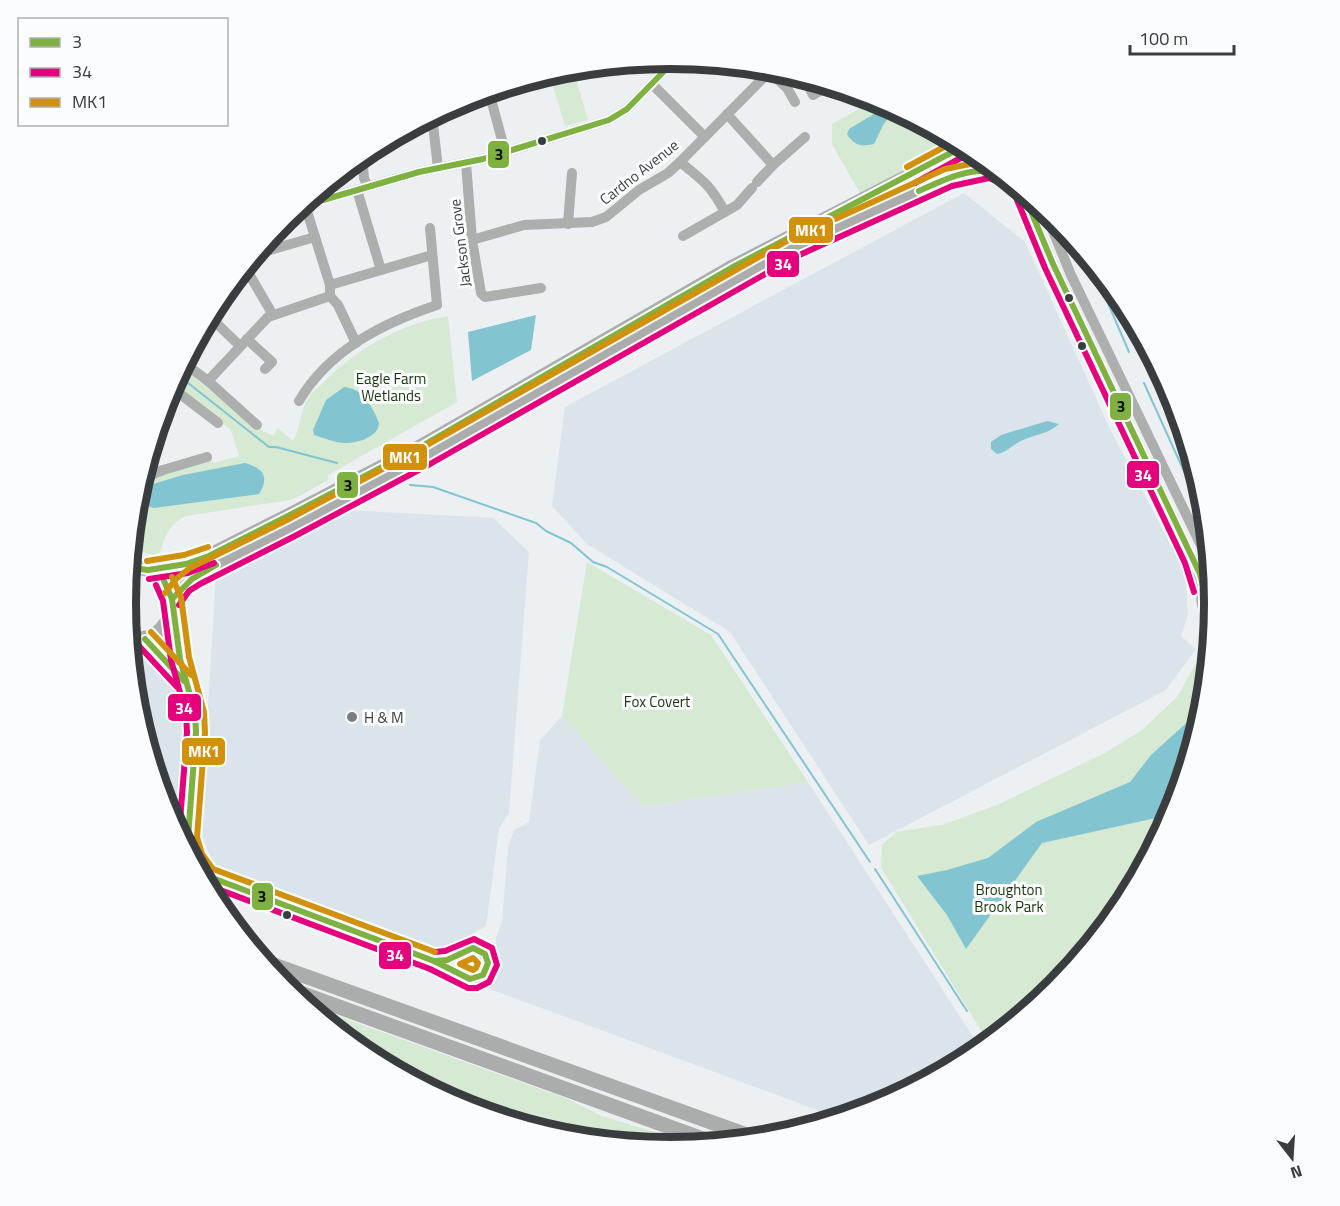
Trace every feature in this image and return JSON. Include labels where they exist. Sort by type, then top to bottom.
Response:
[{"type":"highway","points":[[137,568],[148,570],[186,564],[209,556],[286,517],[415,450],[731,268],[956,152]]},
{"type":"highway","points":[[137,639],[155,635],[164,627],[170,618],[172,603],[183,585],[195,576],[426,456],[791,249],[949,177],[985,172]]},
{"type":"highway","points":[[148,570],[164,581],[172,603]]},
{"type":"highway","points":[[280,967],[739,1132]]},
{"type":"highway","points":[[309,996],[695,1136]]},
{"type":"street","points":[[319,201],[438,168],[466,163],[573,133],[609,120],[627,109],[666,69]]},
{"type":"street","name":"Cardno Avenue","points":[[472,240],[524,225],[592,222],[606,217],[639,190],[668,173],[761,77]]},
{"type":"street","name":"Cardno Avenue","points":[[778,80],[787,88],[795,102]]},
{"type":"street","points":[[652,84],[705,137]]},
{"type":"street","points":[[809,87],[813,95],[820,91]]},
{"type":"street","points":[[491,100],[506,151]]},
{"type":"street","points":[[727,114],[773,165]]},
{"type":"street","points":[[433,125],[438,168]]},
{"type":"street","points":[[683,237],[737,205],[773,165],[805,137]]},
{"type":"street","points":[[680,162],[705,181],[713,190],[725,212]]},
{"type":"street","name":"Jackson Grove","points":[[466,163],[472,240],[481,294],[485,297],[541,288]]},
{"type":"street","points":[[363,166],[362,189],[381,270]]},
{"type":"street","points":[[568,224],[572,173]]},
{"type":"street","points":[[1030,209],[1053,264],[1193,560],[1203,589],[1201,601],[1204,612]]},
{"type":"street","points":[[305,213],[315,237],[330,291],[356,342]]},
{"type":"street","points":[[299,401],[322,370],[356,342],[382,326],[437,305],[430,228]]},
{"type":"street","points":[[1053,230],[1071,275],[1200,544]]},
{"type":"street","points":[[270,250],[315,237]]},
{"type":"street","points":[[208,381],[273,315],[381,270],[432,255]]},
{"type":"street","points":[[249,274],[273,315]]},
{"type":"street","points":[[217,322],[272,362],[265,369]]},
{"type":"street","points":[[191,368],[257,425]]},
{"type":"street","points":[[179,394],[218,423]]},
{"type":"street","points":[[152,475],[207,457]]},
{"type":"street","points":[[172,603],[180,659],[195,713],[196,732],[188,833]]},
{"type":"street","points":[[137,641],[159,652],[186,683]]},
{"type":"street","points":[[213,878],[434,961],[470,979],[478,978],[486,971],[488,963],[485,954],[477,949],[468,949],[447,960],[434,961]]},
{"type":"street","points":[[461,954],[457,962],[461,973]]},
{"type":"shaded area","points":[[964,193],[1025,242],[1111,431],[1185,572],[1188,615],[1181,636],[1196,649],[1166,690],[869,845],[730,632],[587,544],[552,506],[565,407]]},
{"type":"shaded area","points":[[1128,330],[1149,367],[1181,447]]},
{"type":"shaded area","name":"H & M","points":[[347,510],[493,518],[529,552],[509,813],[499,828],[486,926],[444,951],[234,880],[214,864],[200,833],[216,577]]},
{"type":"shaded area","points":[[142,653],[163,663],[189,725],[181,815],[164,775],[154,741],[146,707],[139,654]]},
{"type":"shaded area","points":[[562,716],[644,807],[808,782],[976,1041],[906,1082],[827,1113],[490,989],[497,973],[496,938],[502,922],[508,847],[514,830],[529,822],[540,740]]},
{"type":"green space","points":[[576,78],[588,120],[565,126],[552,82]]},
{"type":"green space","points":[[864,106],[906,124],[951,149],[861,195],[832,144],[832,124]]},
{"type":"green space","name":"Eagle Farm Wetlands","points":[[448,316],[457,402],[328,475],[328,480],[298,497],[186,516],[168,531],[160,553],[153,555],[139,551],[152,472],[209,453],[213,463],[239,456],[231,430],[180,391],[188,373],[260,429],[273,436],[278,428],[293,441],[309,397],[339,368],[352,357],[382,339],[431,319]]},
{"type":"green space","name":"Fox Covert","points":[[587,562],[711,635],[808,782],[643,807],[562,716]]},
{"type":"green space","name":"Broughton Brook Park","points":[[1201,658],[1194,707],[1176,775],[1149,839],[1132,870],[1094,928],[1048,981],[984,1035],[881,868],[882,845],[896,832],[945,824],[997,805],[1105,753],[1142,730],[1177,697]]},
{"type":"green space","points":[[328,1013],[568,1099],[602,1116],[671,1137],[635,1136],[566,1127],[498,1109],[434,1082],[403,1065],[373,1047]]},
{"type":"water","points":[[878,112],[890,117],[881,128],[874,144],[859,145],[852,141],[847,134],[849,129]]},
{"type":"water","points":[[536,315],[531,350],[472,381],[468,332]]},
{"type":"water","points":[[344,387],[356,391],[366,399],[377,417],[378,428],[366,439],[348,443],[314,435],[313,430],[326,400]]},
{"type":"water","points":[[1047,421],[1059,424],[1001,453],[997,454],[991,449],[991,442],[1001,435]]},
{"type":"water","points":[[245,463],[263,474],[264,483],[259,494],[154,508],[146,504],[149,485],[183,475]]},
{"type":"water","points":[[1191,719],[1176,775],[1158,818],[1042,843],[966,949],[947,915],[917,876],[988,858],[1036,822],[1130,782],[1151,755]]},
{"type":"waterway","points":[[1102,289],[1129,352]]},
{"type":"waterway","points":[[185,381],[269,447],[337,463]]},
{"type":"waterway","points":[[1144,383],[1191,488]]},
{"type":"waterway","points":[[410,485],[433,487],[536,523],[546,531],[571,543],[593,562],[607,567],[718,634],[870,862]]},
{"type":"waterway","points":[[875,869],[967,1011]]},
{"type":"transit line","name":"3","points":[[319,201],[419,172],[483,159],[609,120],[627,109],[666,69]]},
{"type":"transit line","name":"MK1","points":[[907,167],[946,146]]},
{"type":"transit line","name":"3","points":[[137,569],[148,570],[186,564],[209,556],[286,517],[415,450],[731,268],[954,151]]},
{"type":"transit line","name":"34","points":[[915,183],[963,157]]},
{"type":"transit line","name":"MK1","points":[[165,593],[176,579],[190,568],[285,521],[422,448],[787,241],[945,169],[973,163]]},
{"type":"transit line","name":"3","points":[[919,191],[948,178],[984,171]]},
{"type":"transit line","name":"34","points":[[179,605],[189,591],[200,584],[430,464],[795,257],[952,186],[989,178],[996,181]]},
{"type":"transit line","name":"34","points":[[1016,197],[1045,268],[1185,563],[1194,592]]},
{"type":"transit line","name":"3","points":[[1030,209],[1053,264],[1200,574],[1204,611]]},
{"type":"transit line","name":"MK1","points":[[147,561],[184,555],[208,547]]},
{"type":"transit line","name":"34","points":[[149,579],[188,573],[214,563]]},
{"type":"transit line","name":"3","points":[[172,599],[192,579],[216,565]]},
{"type":"transit line","name":"MK1","points":[[172,577],[181,597],[189,657],[204,712],[205,733],[197,837],[202,854],[213,869],[435,952]]},
{"type":"transit line","name":"3","points":[[164,581],[172,599],[180,659],[195,713],[196,732],[188,833]]},
{"type":"transit line","name":"34","points":[[156,585],[163,601],[171,660],[186,714],[187,732],[180,815]]},
{"type":"transit line","name":"MK1","points":[[151,632],[191,675]]},
{"type":"transit line","name":"3","points":[[145,639],[184,681]]},
{"type":"transit line","name":"34","points":[[139,646],[177,687]]},
{"type":"transit line","name":"3","points":[[213,878],[434,961]]},
{"type":"transit line","name":"34","points":[[220,890],[430,969],[468,988],[477,988],[489,982],[497,965],[492,948],[474,939],[445,951],[435,952]]},
{"type":"transit line","name":"3","points":[[473,948],[485,954],[488,963],[483,975],[470,979],[434,961],[447,960],[473,948]]},
{"type":"transit line","name":"MK1","points":[[473,958],[478,963],[473,970],[460,964],[473,958]]},
{"type":"place","name":"H & M","points":[[352,717]]}]
